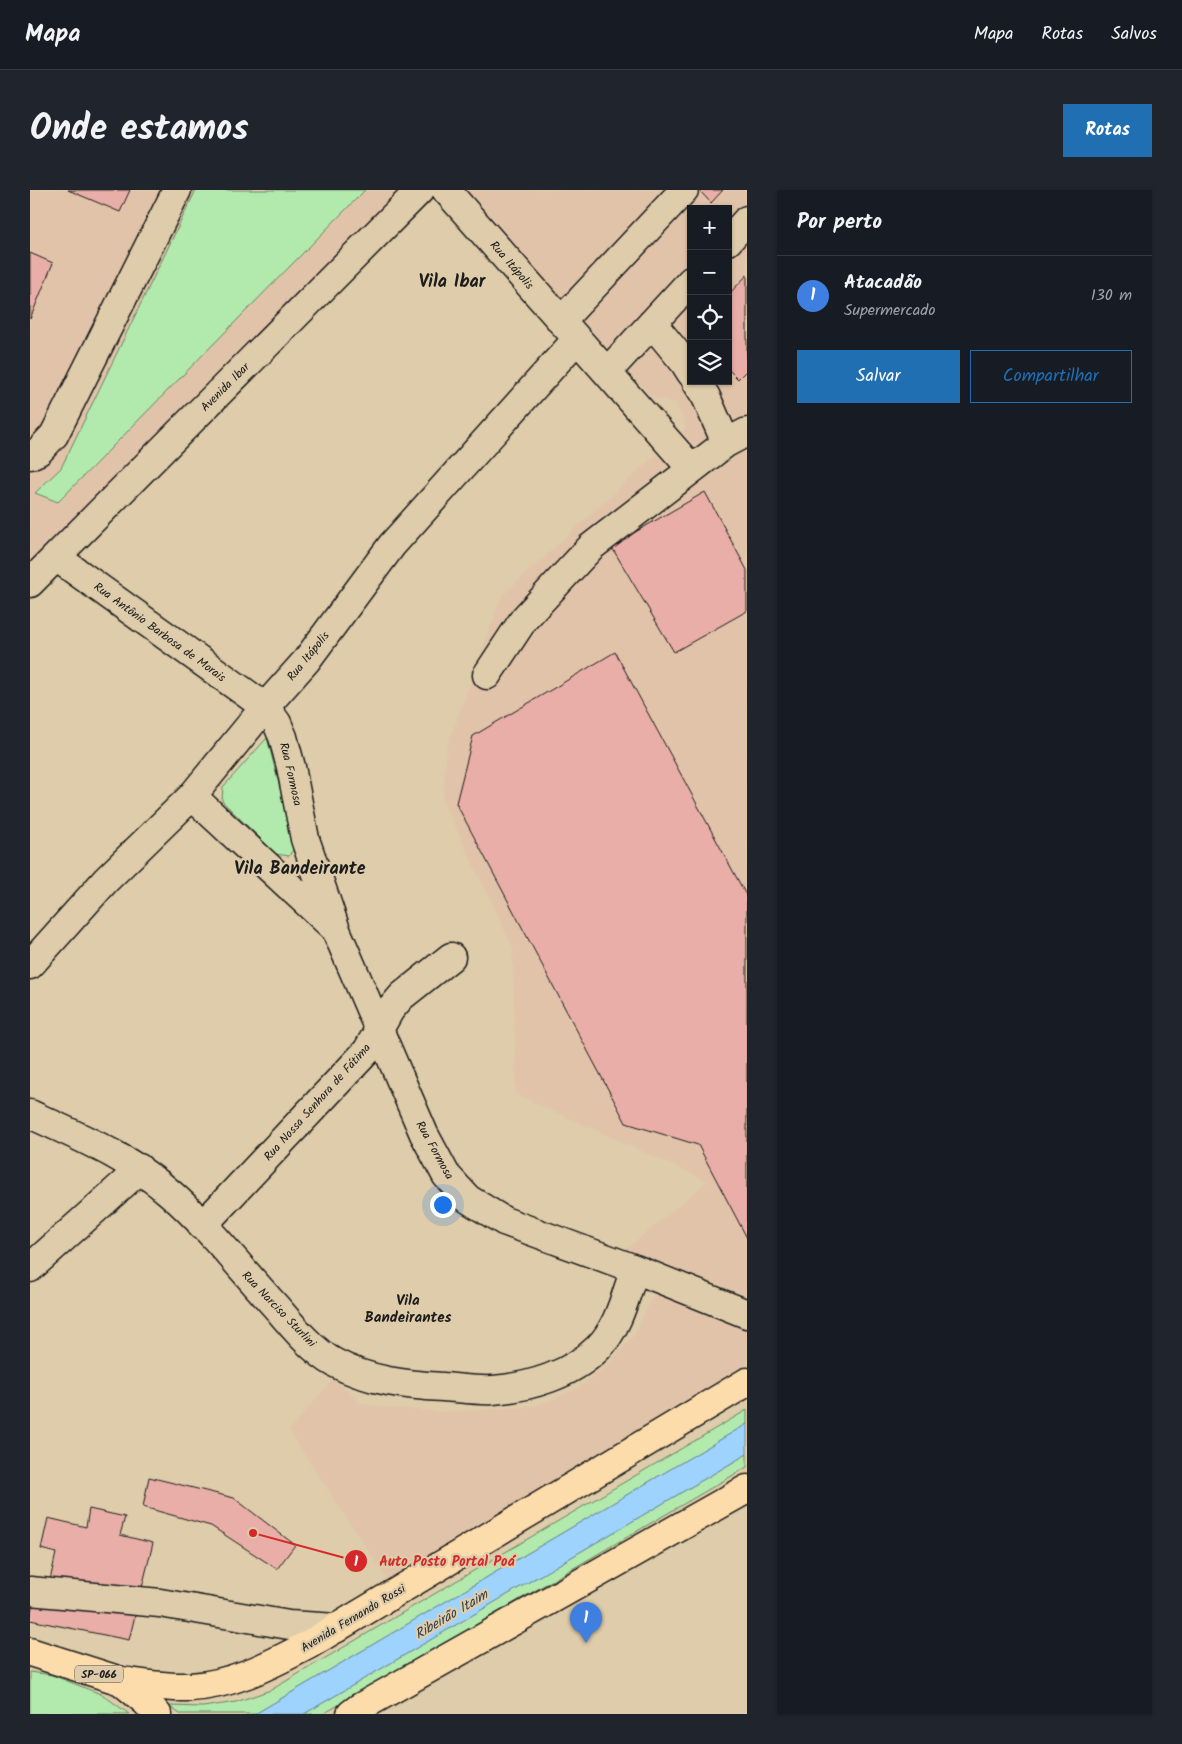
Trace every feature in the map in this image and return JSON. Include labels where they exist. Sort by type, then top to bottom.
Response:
[{"type":"main road","name":"Avenida Fernando Rossi","points":[[121,1681],[167,1687],[191,1687],[220,1683],[251,1673],[308,1645],[337,1628],[747,1382]]},
{"type":"main road","points":[[351,1714],[747,1489]]},
{"type":"main road","name":"SP-066","points":[[30,1652],[121,1681],[157,1714]]},
{"type":"street","points":[[30,455],[39,451],[54,435],[177,190]]},
{"type":"street","name":"Avenida Ibar","points":[[30,583],[420,190]]},
{"type":"street","name":"Rua Itápolis","points":[[446,190],[569,330],[608,371],[692,469]]},
{"type":"street","points":[[569,330],[684,190]]},
{"type":"street","points":[[732,237],[747,220]]},
{"type":"street","points":[[608,371],[687,285]]},
{"type":"street","points":[[652,323],[687,367]]},
{"type":"street","name":"Rua Itápolis","points":[[30,965],[106,880],[192,796],[265,707],[306,661],[392,545],[569,330]]},
{"type":"street","points":[[487,675],[524,619],[590,547],[737,437],[698,385]]},
{"type":"street","name":"Rua Antônio Barbosa de Morais","points":[[56,557],[265,707]]},
{"type":"street","name":"Rua Formosa","points":[[265,707],[276,723],[282,737],[291,767],[305,839],[336,930],[424,1134],[446,1175],[468,1199],[504,1221],[635,1269],[747,1314]]},
{"type":"street","name":"Rua Formosa","points":[[192,796],[336,930]]},
{"type":"street","name":"Rua Nossa Senhora de Fátima","points":[[202,1226],[367,1052],[390,1010],[402,996],[451,957]]},
{"type":"street","name":"Rua Narciso Sturlini","points":[[30,1114],[105,1149],[139,1168],[170,1194],[202,1226],[303,1338],[334,1363],[369,1377],[409,1385],[492,1390],[536,1383],[571,1369],[598,1348],[616,1322],[635,1269]]},
{"type":"street","points":[[30,1268],[139,1168]]},
{"type":"street","points":[[30,1591],[160,1603],[289,1625],[337,1628]]},
{"type":"shaded area","points":[[30,190],[400,190],[30,565]]},
{"type":"shaded area","points":[[466,190],[747,190],[747,1296],[626,1250],[708,1181],[516,1094],[513,947],[443,801],[447,747],[502,596],[686,427],[676,403],[652,397],[465,195]]},
{"type":"shaded area","points":[[654,1294],[747,1323],[747,1364],[387,1579],[289,1431],[334,1378],[360,1403],[387,1408],[443,1412],[538,1405],[577,1389],[611,1362],[634,1335]]},
{"type":"green space","points":[[196,190],[365,190],[58,502],[35,493],[61,468]]},
{"type":"green space","points":[[267,738],[295,846],[289,856],[276,854],[222,801],[223,787]]},
{"type":"green space","points":[[747,1410],[747,1424],[255,1714],[180,1714],[169,1706],[203,1707],[236,1702],[271,1690]]},
{"type":"green space","points":[[747,1454],[747,1467],[323,1714],[304,1714]]},
{"type":"green space","points":[[30,1672],[52,1675],[103,1695],[129,1714],[30,1714]]},
{"type":"water","name":"Ribeirão Itaim","points":[[747,1424],[747,1454],[304,1714],[255,1714]]},
{"type":"building","points":[[68,190],[130,190],[120,212]]},
{"type":"building","points":[[699,190],[723,190],[711,203]]},
{"type":"building","points":[[30,253],[53,263],[30,319]]},
{"type":"building","points":[[747,275],[747,370],[738,379],[732,373],[732,291]]},
{"type":"building","points":[[705,492],[747,570],[747,611],[674,652],[611,546]]},
{"type":"building","points":[[615,652],[747,897],[747,1238],[698,1145],[626,1123],[456,803],[473,736]]},
{"type":"building","points":[[149,1477],[234,1498],[295,1545],[277,1569],[211,1526],[143,1507]]},
{"type":"building","points":[[89,1509],[125,1517],[120,1535],[153,1543],[129,1640],[30,1620],[36,1582],[49,1585],[56,1553],[41,1549],[48,1518],[86,1527]]},
{"type":"place","name":"Auto Posto Portal Poá","points":[[253,1533]]},
{"type":"place","name":"Atacadão","points":[[586,1643]]},
{"type":"district","name":"Vila Ibar","points":[[452,281]]},
{"type":"district","name":"Vila Bandeirante","points":[[300,868]]},
{"type":"district","name":"Vila Bandeirantes","points":[[408,1308]]}]
